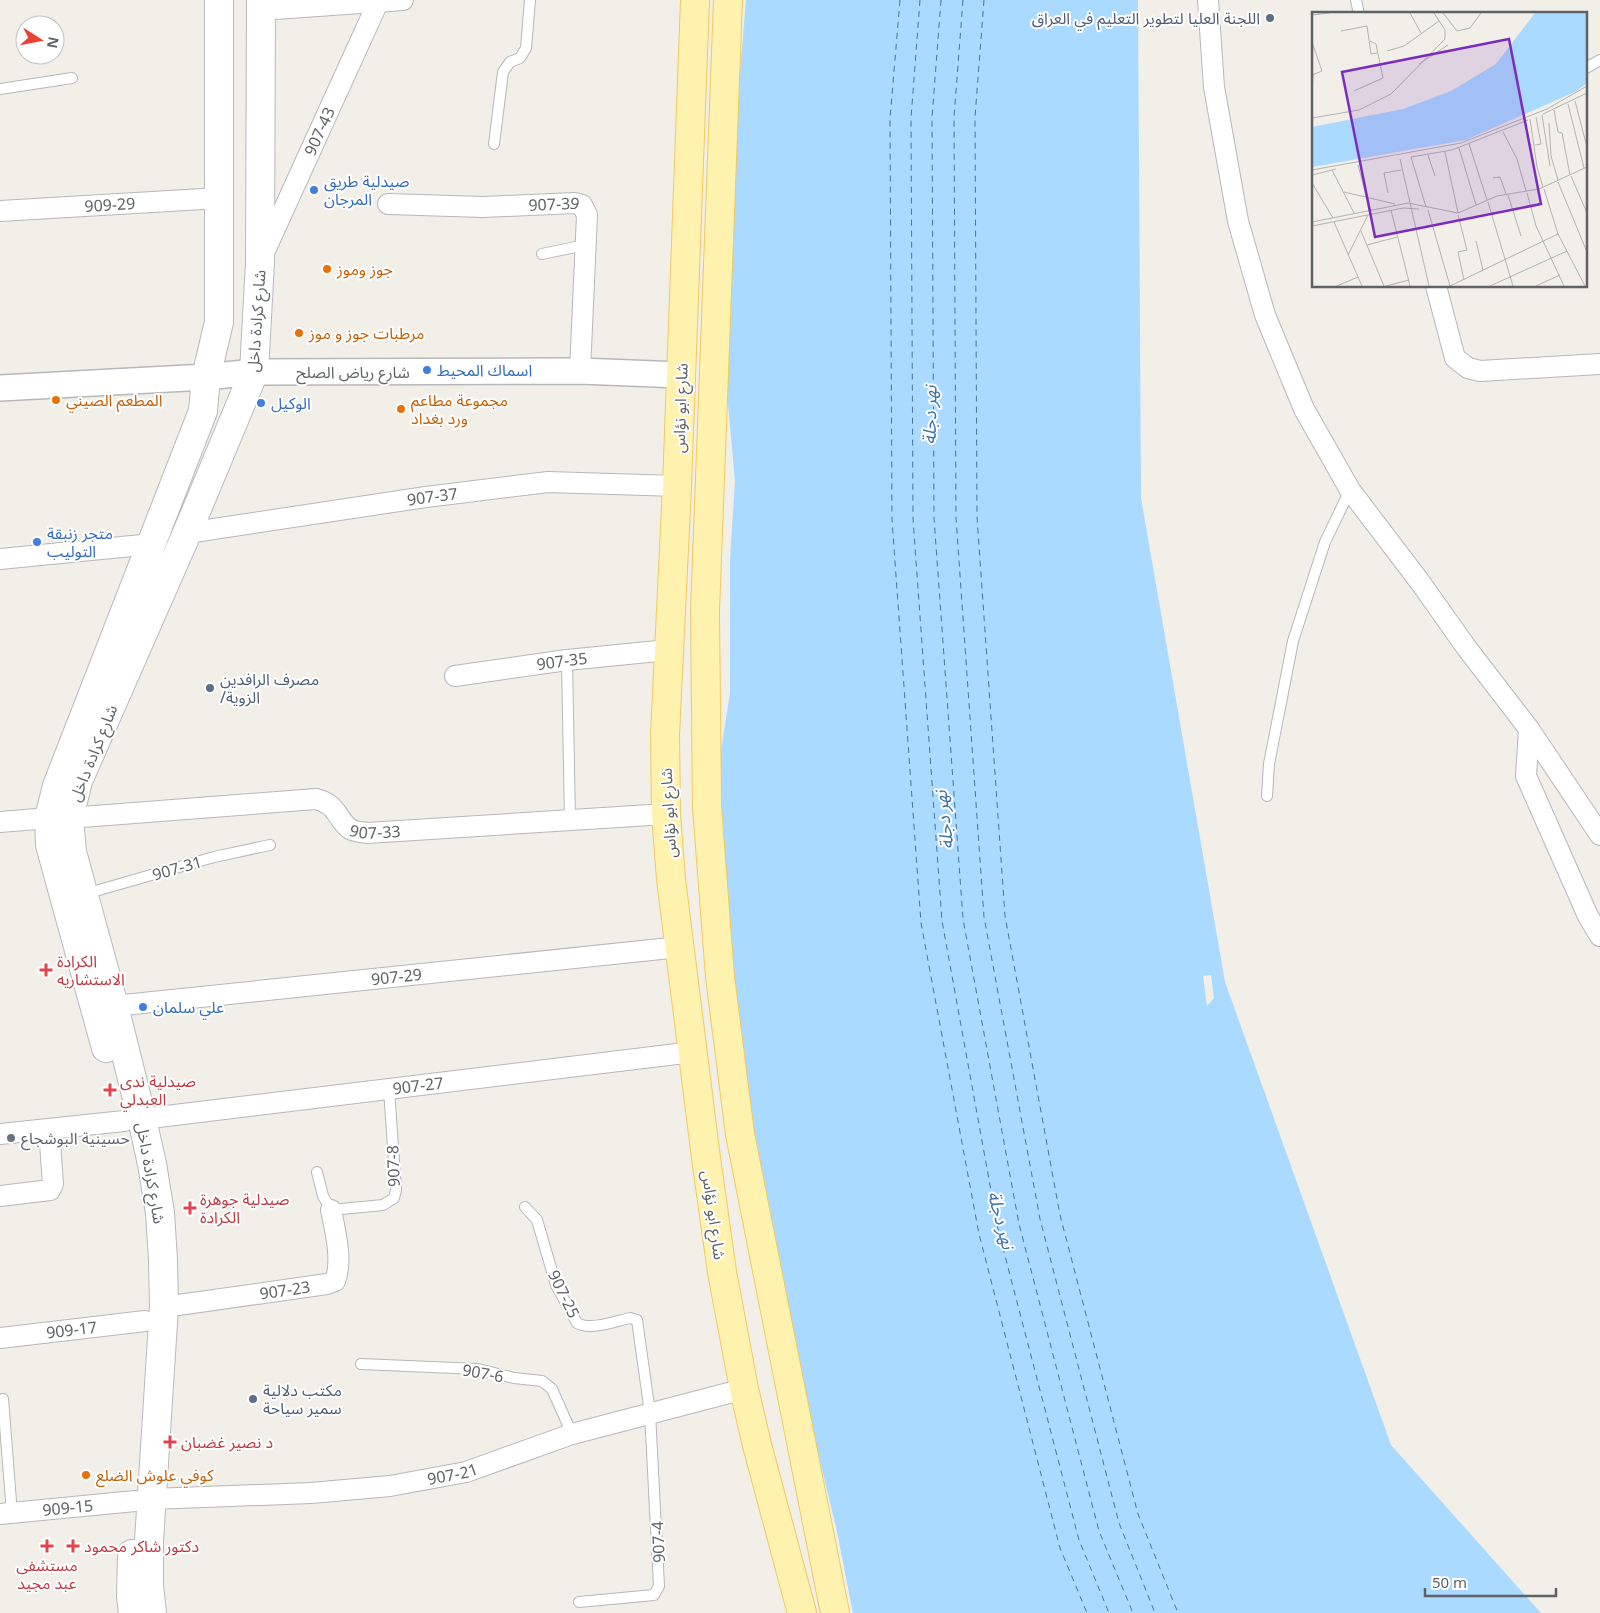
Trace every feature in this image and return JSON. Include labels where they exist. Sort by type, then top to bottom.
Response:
[{"type":"main road","name":"شارع كرادة داخل","points":[[133,1120],[114,1006],[72,852],[59,818],[57,786],[203,412],[206,377],[219,322],[219,0]]},
{"type":"main road","name":"شارع ابو نؤاس","points":[[695,0],[677,486],[668,650],[665,735],[666,814],[671,879],[722,1272],[744,1389],[757,1445],[802,1613]]},
{"type":"main road","name":"شارع ابو نؤاس","points":[[728,0],[705,612],[707,807],[720,977],[740,1134],[835,1613]]},
{"type":"main road","name":"شارع كرادة داخل","points":[[133,1613],[131,1576],[144,1500],[155,1314],[163,1260],[160,1213],[152,1164],[133,1120],[50,845],[59,818],[78,781],[187,533],[254,372],[260,262],[261,5]]},
{"type":"main road","name":"شارع كرادة داخل","points":[[144,1500],[149,1541],[149,1585],[152,1613]]},
{"type":"street","points":[[261,5],[403,0]]},
{"type":"street","points":[[1208,0],[1214,87],[1238,221],[1265,316],[1304,408],[1350,490],[1420,582],[1466,647],[1530,729],[1600,835]]},
{"type":"street","name":"907-43","points":[[260,262],[379,1]]},
{"type":"street","name":"909-29","points":[[0,211],[220,198]]},
{"type":"street","name":"907-39","points":[[388,204],[483,207],[574,202],[582,206],[587,215],[580,371]]},
{"type":"street","points":[[1437,288],[1455,358],[1468,368],[1480,371],[1600,364]]},
{"type":"street","name":"شارع رياض الصلح","points":[[0,388],[206,377],[254,372],[580,371],[681,375]]},
{"type":"street","name":"907-37","points":[[187,533],[426,497],[548,482],[677,486]]},
{"type":"street","points":[[0,559],[152,544]]},
{"type":"street","name":"907-35","points":[[455,676],[568,660],[668,650]]},
{"type":"street","points":[[1530,729],[1526,776],[1588,916],[1600,936]]},
{"type":"street","name":"907-33","points":[[0,822],[316,799],[324,801],[331,806],[350,829],[367,833],[666,814]]},
{"type":"street","name":"907-29","points":[[114,1006],[680,946]]},
{"type":"street","name":"907-27","points":[[0,1134],[133,1120],[693,1052]]},
{"type":"street","points":[[0,1196],[50,1190],[53,1184],[49,1129]]},
{"type":"street","name":"907-23","points":[[155,1314],[327,1284],[335,1281],[338,1272],[336,1234],[331,1210]]},
{"type":"street","name":"909-17","points":[[0,1338],[155,1314]]},
{"type":"street","name":"907-21","points":[[144,1500],[311,1493],[390,1486],[466,1472],[572,1434],[744,1389]]},
{"type":"street","name":"909-15","points":[[6,1514],[144,1500]]},
{"type":"lane","points":[[494,144],[503,72],[510,62],[520,58],[526,48],[530,0]]},
{"type":"lane","points":[[1588,67],[1600,60]]},
{"type":"lane","points":[[0,89],[72,78]]},
{"type":"lane","points":[[542,254],[585,245]]},
{"type":"lane","points":[[1267,796],[1269,764],[1293,641],[1326,542],[1350,490]]},
{"type":"lane","points":[[568,660],[570,820]]},
{"type":"lane","name":"907-31","points":[[84,895],[214,857],[270,845]]},
{"type":"lane","name":"907-8","points":[[331,1210],[383,1205],[394,1198],[396,1190],[389,1089]]},
{"type":"lane","points":[[317,1172],[323,1196],[331,1210]]},
{"type":"lane","name":"907-25","points":[[525,1206],[537,1220],[556,1285],[578,1323],[582,1326],[592,1326],[630,1318],[636,1320],[650,1413]]},
{"type":"lane","name":"907-6","points":[[361,1364],[478,1369],[514,1378],[542,1381],[552,1389],[572,1434]]},
{"type":"lane","points":[[2,1399],[6,1514]]},
{"type":"lane","name":"907-4","points":[[579,1602],[654,1595],[659,1586],[650,1413]]},
{"type":"water","name":"نهر دجلة","points":[[746,0],[1138,0],[1141,498],[1225,982],[1391,1445],[1541,1613],[853,1613],[836,1527],[805,1400],[762,1188],[756,1139],[734,1030],[716,782],[730,693],[730,559],[735,481],[722,339],[729,202]]},
{"type":"pier","points":[[1211,975],[1214,998],[1207,1006],[1203,976]]},
{"type":"ferry route","points":[[900,0],[890,119],[892,520],[921,923],[979,1234],[1060,1548],[1087,1613]]},
{"type":"ferry route","points":[[920,0],[911,118],[913,519],[942,921],[998,1229],[1079,1540],[1109,1613]]},
{"type":"ferry route","points":[[941,0],[932,118],[934,518],[963,919],[1019,1224],[1099,1531],[1133,1613]]},
{"type":"ferry route","points":[[963,0],[954,117],[956,518],[984,917],[1040,1219],[1119,1523],[1155,1613]]},
{"type":"ferry route","points":[[984,0],[975,117],[977,517],[1005,916],[1060,1215],[1138,1514],[1178,1613]]},
{"type":"place","name":"اللجنة العليا لتطوير التعليم في العراق","points":[[1270,18]]},
{"type":"place","name":"صيدلية طريق المرجان","points":[[314,190]]},
{"type":"place","name":"جوز وموز","points":[[327,269]]},
{"type":"place","name":"مرطبات جوز و موز","points":[[299,333]]},
{"type":"place","name":"اسماك المحيط","points":[[427,370]]},
{"type":"place","name":"المطعم الصيني","points":[[56,400]]},
{"type":"place","name":"الوكيل","points":[[261,403]]},
{"type":"place","name":"مجموعة مطاعم ورد بغداد","points":[[401,409]]},
{"type":"place","name":"متجر زنبقة التوليب","points":[[37,542]]},
{"type":"place","name":"مصرف الرافدين /الزوية","points":[[210,688]]},
{"type":"place","name":"الكرادة الاستشاريه","points":[[46,970]]},
{"type":"place","name":"علي سلمان","points":[[143,1007]]},
{"type":"place","name":"صيدلية ندى العبدلي","points":[[110,1090]]},
{"type":"place","name":"حسينية البوشجاع","points":[[11,1138]]},
{"type":"place","name":"صيدلية جوهرة الكرادة","points":[[190,1208]]},
{"type":"place","name":"مكتب دلالية سمير سياحة","points":[[253,1399]]},
{"type":"place","name":"د نصير غضبان","points":[[170,1442]]},
{"type":"place","name":"كوفي علوش الضلع","points":[[86,1475]]},
{"type":"place","name":"مستشفى عبد مجيد","points":[[47,1546]]},
{"type":"place","name":"دكتور شاكر محمود","points":[[73,1546]]}]
